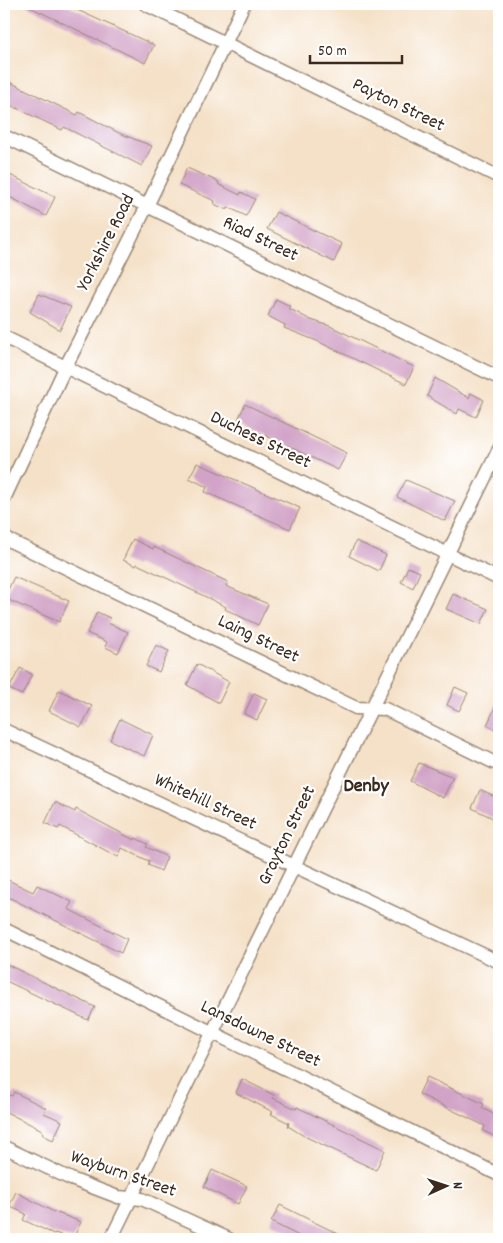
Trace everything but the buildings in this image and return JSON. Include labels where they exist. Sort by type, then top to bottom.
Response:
[{"type":"street","name":"Payton Street","points":[[145,4],[499,177]]},
{"type":"street","name":"Yorkshire Road","points":[[4,499],[65,368],[147,206],[244,4]]},
{"type":"street","name":"Riad Street","points":[[4,136],[499,378]]},
{"type":"street","name":"Duchess Street","points":[[4,337],[499,579]]},
{"type":"street","name":"Grayton Street","points":[[111,1239],[499,449]]},
{"type":"street","name":"Laing Street","points":[[4,538],[356,708],[385,709],[499,765]]},
{"type":"street","name":"Whitehill Street","points":[[4,730],[499,962]]},
{"type":"street","name":"Lansdowne Street","points":[[4,929],[499,1175]]},
{"type":"street","name":"Wayburn Street","points":[[4,1147],[71,1179],[118,1197],[142,1199],[229,1239]]},
{"type":"district","name":"Denby","points":[[366,787]]}]
